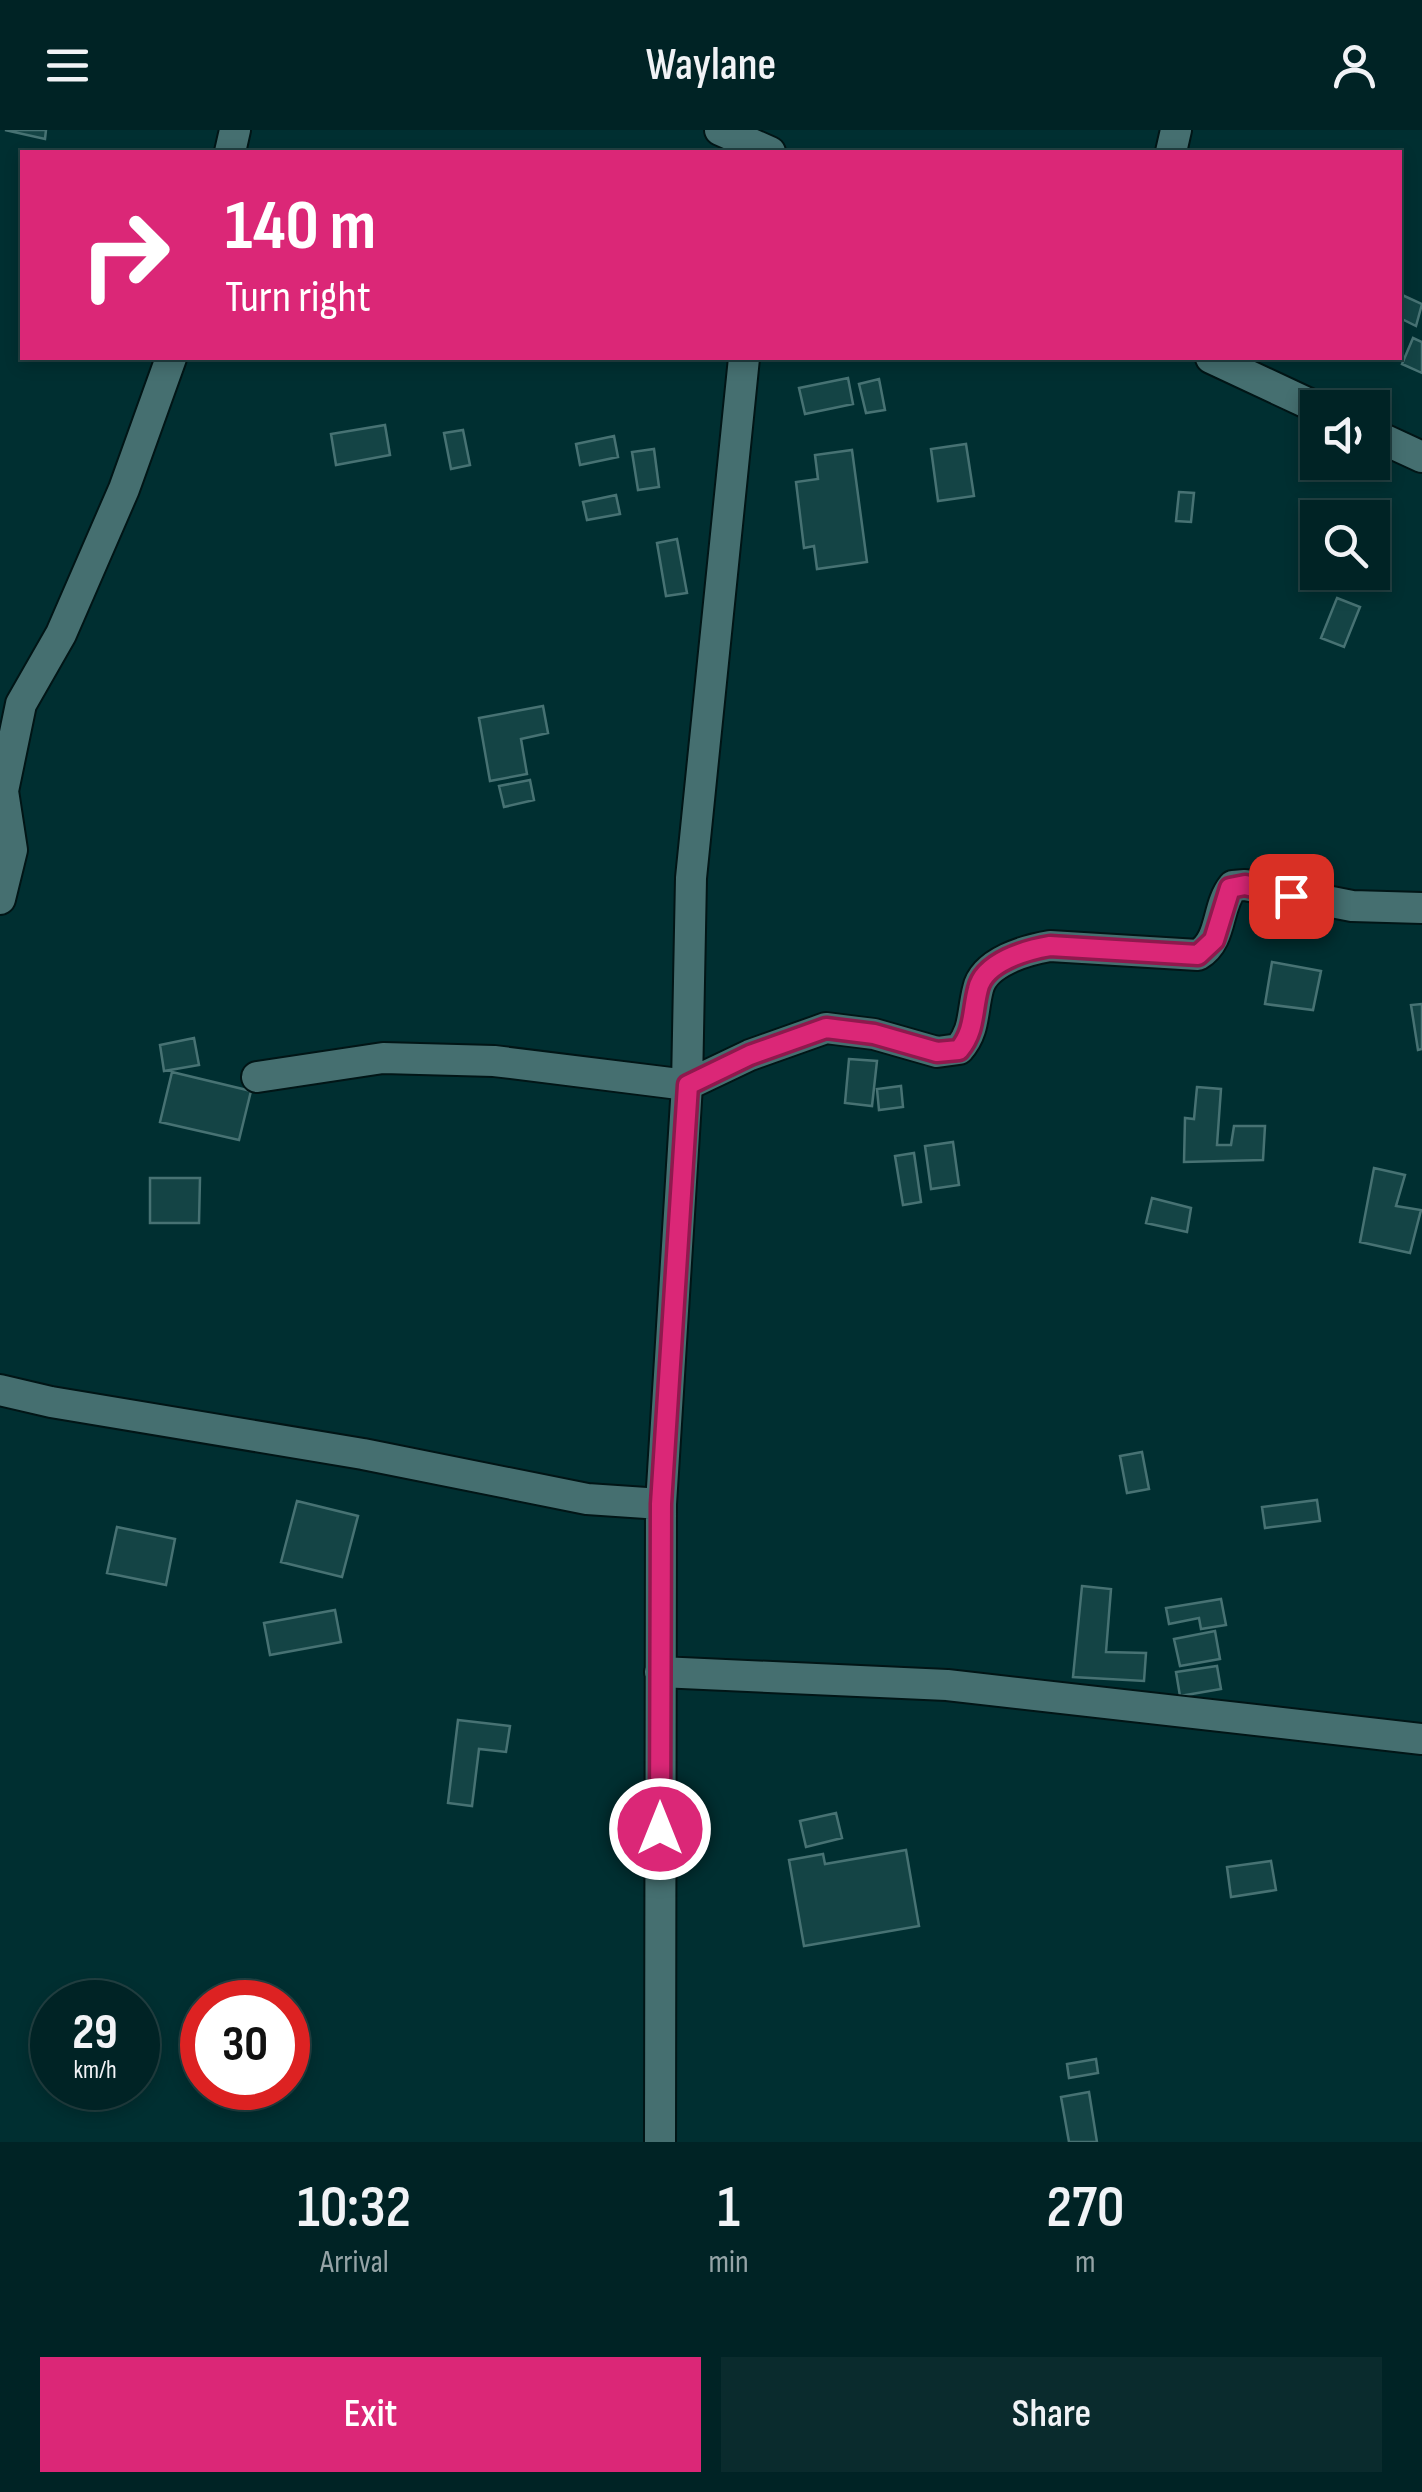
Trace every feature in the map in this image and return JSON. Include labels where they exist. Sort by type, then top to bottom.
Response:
[{"type":"street","points":[[720,130],[763,150]]},
{"type":"street","points":[[0,900],[12,850],[4,791],[21,704],[60,634],[116,508],[170,360]]},
{"type":"street","points":[[660,2142],[661,1504],[688,1085],[691,878],[744,360]]},
{"type":"street","points":[[1216,360],[1300,400]]},
{"type":"street","points":[[1390,443],[1422,458]]},
{"type":"street","points":[[257,1077],[382,1058],[494,1061],[688,1085],[750,1055],[826,1028],[874,1034],[937,1052],[959,1050],[969,1038],[978,987],[988,971],[1028,950],[1050,946],[1198,955],[1214,940],[1224,900],[1233,886],[1352,906],[1422,908]]},
{"type":"street","points":[[0,1390],[50,1402],[363,1454],[587,1499],[661,1504]]},
{"type":"street","points":[[660,1672],[947,1685],[1422,1739]]},
{"type":"building","points":[[5,130],[46,130],[45,139]]},
{"type":"building","points":[[1402,295],[1422,304],[1416,326],[1402,319]]},
{"type":"building","points":[[1413,338],[1422,342],[1422,373],[1402,364]]},
{"type":"building","points":[[848,378],[853,404],[805,414],[799,388]]},
{"type":"building","points":[[879,379],[885,410],[866,413],[859,384]]},
{"type":"building","points":[[385,425],[390,455],[336,465],[331,434]]},
{"type":"building","points":[[463,430],[470,465],[451,469],[444,433]]},
{"type":"building","points":[[614,436],[618,457],[580,465],[576,444]]},
{"type":"building","points":[[966,444],[974,496],[938,501],[931,449]]},
{"type":"building","points":[[654,449],[659,487],[638,490],[632,452]]},
{"type":"building","points":[[852,450],[867,562],[817,569],[814,546],[804,548],[796,482],[818,479],[815,455]]},
{"type":"building","points":[[1179,492],[1194,493],[1191,522],[1176,521]]},
{"type":"building","points":[[616,495],[620,514],[587,520],[583,502]]},
{"type":"building","points":[[677,539],[687,593],[666,596],[657,543]]},
{"type":"building","points":[[1337,598],[1360,607],[1344,647],[1321,638]]},
{"type":"building","points":[[543,706],[548,733],[521,739],[527,774],[490,781],[479,718]]},
{"type":"building","points":[[530,780],[534,800],[504,807],[499,786]]},
{"type":"building","points":[[1272,962],[1321,971],[1313,1010],[1265,1004]]},
{"type":"building","points":[[1422,1004],[1422,1049],[1418,1050],[1411,1005]]},
{"type":"building","points":[[194,1038],[199,1065],[164,1071],[160,1045]]},
{"type":"building","points":[[849,1059],[877,1061],[872,1106],[845,1103]]},
{"type":"building","points":[[172,1072],[251,1091],[239,1140],[160,1122]]},
{"type":"building","points":[[901,1086],[903,1107],[879,1110],[877,1089]]},
{"type":"building","points":[[1197,1087],[1221,1089],[1217,1145],[1231,1145],[1234,1126],[1265,1126],[1263,1160],[1184,1162],[1185,1118],[1194,1119]]},
{"type":"building","points":[[953,1142],[959,1185],[931,1189],[925,1146]]},
{"type":"building","points":[[914,1153],[921,1202],[903,1205],[895,1156]]},
{"type":"building","points":[[1374,1168],[1405,1175],[1396,1206],[1421,1210],[1410,1253],[1360,1242]]},
{"type":"building","points":[[150,1178],[200,1178],[199,1223],[150,1223]]},
{"type":"building","points":[[1152,1198],[1191,1208],[1187,1232],[1146,1223]]},
{"type":"building","points":[[1142,1452],[1149,1489],[1127,1493],[1120,1456]]},
{"type":"building","points":[[1317,1500],[1320,1521],[1265,1528],[1262,1507]]},
{"type":"building","points":[[297,1501],[358,1516],[342,1577],[281,1562]]},
{"type":"building","points":[[117,1527],[175,1539],[166,1585],[107,1573]]},
{"type":"building","points":[[1082,1586],[1111,1589],[1106,1652],[1146,1653],[1144,1681],[1073,1677]]},
{"type":"building","points":[[1221,1599],[1226,1625],[1201,1629],[1199,1618],[1169,1624],[1166,1608]]},
{"type":"building","points":[[335,1610],[341,1642],[270,1655],[264,1623]]},
{"type":"building","points":[[1215,1631],[1220,1659],[1180,1666],[1174,1639]]},
{"type":"building","points":[[1217,1666],[1221,1689],[1180,1696],[1176,1672]]},
{"type":"building","points":[[458,1720],[510,1726],[506,1752],[479,1749],[472,1806],[448,1803]]},
{"type":"building","points":[[836,1813],[842,1838],[806,1847],[800,1821]]},
{"type":"building","points":[[906,1850],[919,1926],[804,1946],[789,1860],[823,1854],[825,1864]]},
{"type":"building","points":[[1271,1861],[1276,1890],[1231,1897],[1227,1867]]},
{"type":"building","points":[[1096,2059],[1098,2073],[1069,2078],[1067,2064]]},
{"type":"building","points":[[1089,2092],[1097,2142],[1069,2142],[1061,2097]]},
{"type":"route","points":[[660,1829],[661,1504],[688,1085],[750,1055],[826,1028],[874,1034],[937,1052],[959,1050],[969,1038],[978,987],[988,971],[1028,950],[1050,946],[1121,948],[1198,955],[1209,949],[1214,940],[1224,900],[1233,886],[1245,885],[1291,896]]}]
